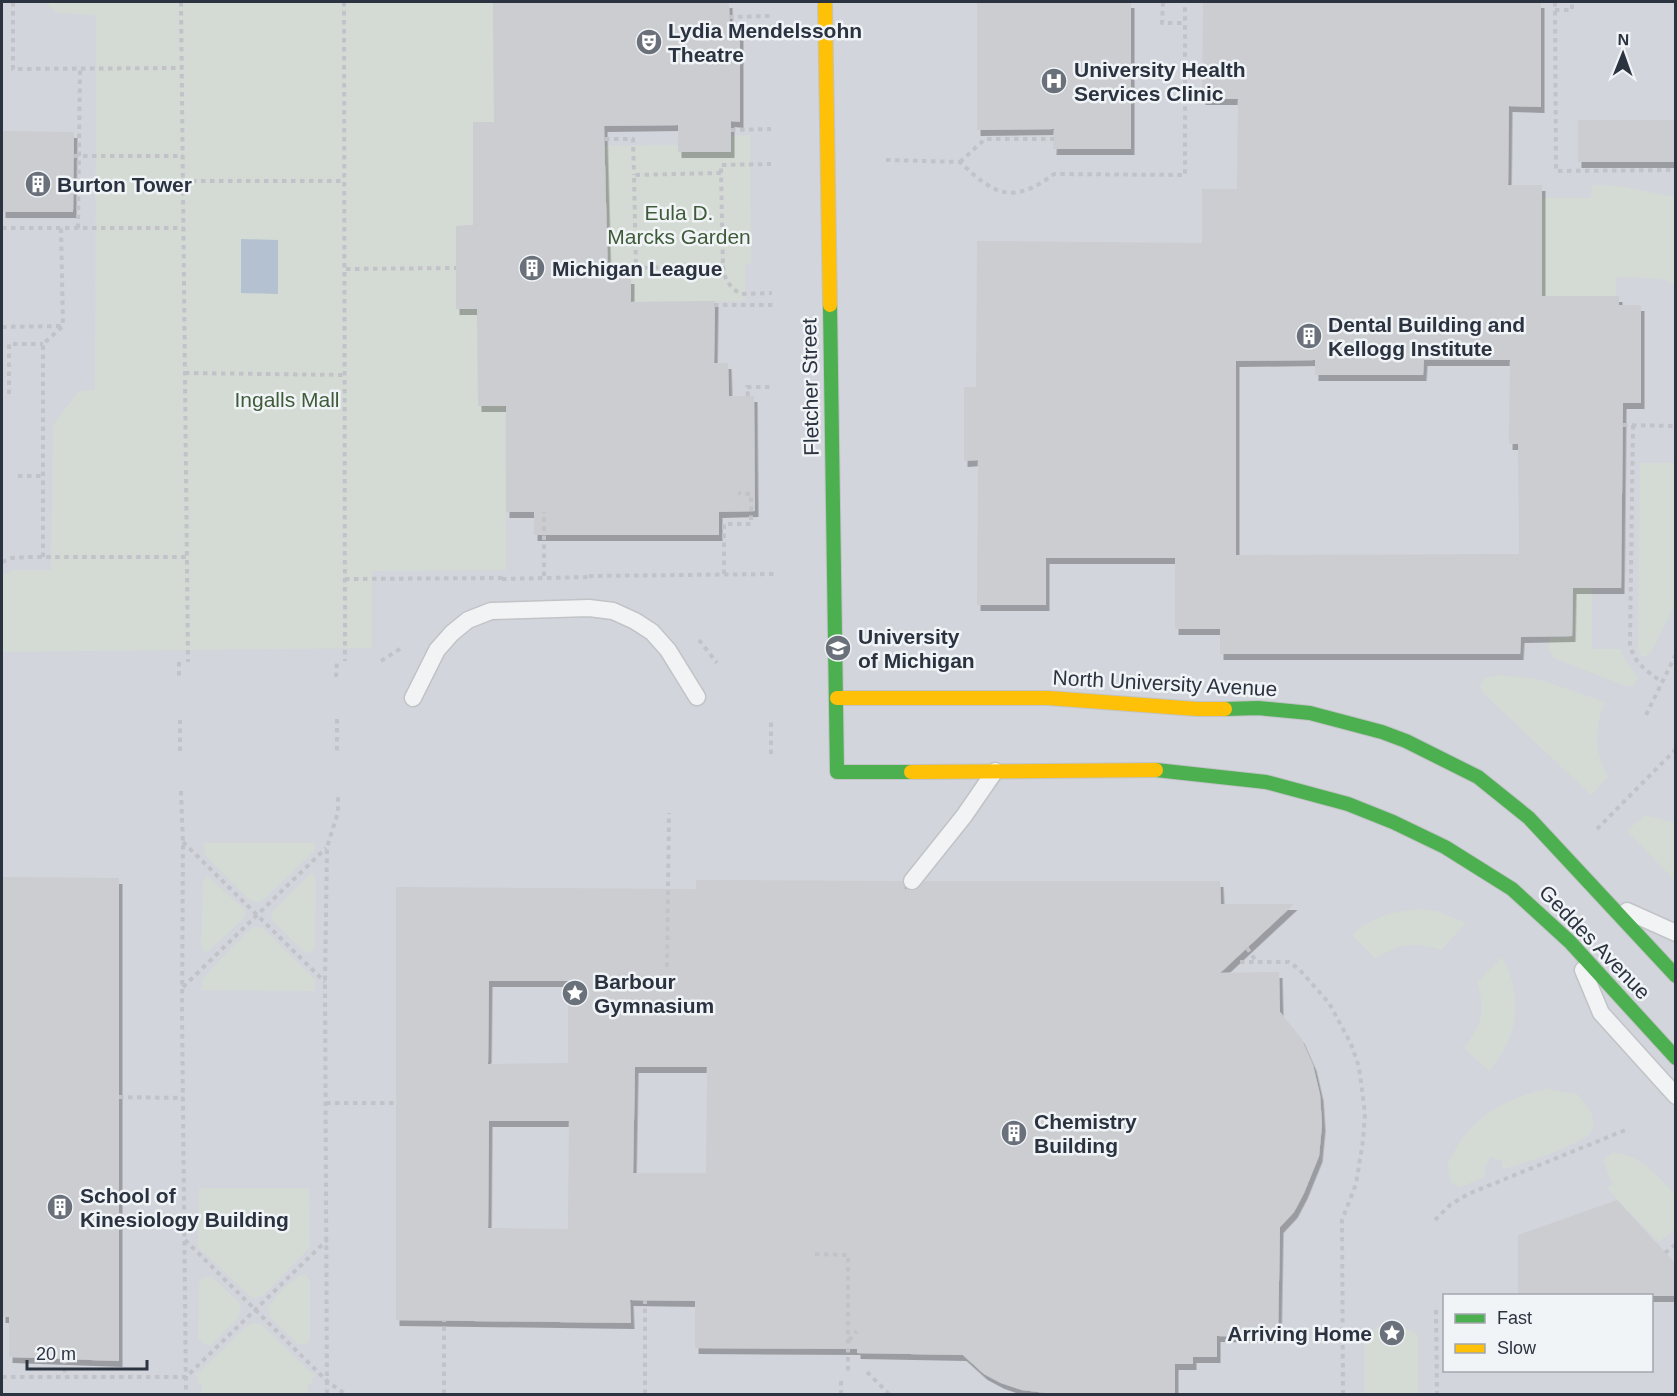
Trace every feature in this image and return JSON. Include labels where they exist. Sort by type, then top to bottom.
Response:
[{"type":"street","name":"Fletcher Street","points":[[825,2],[837,772],[995,771]]},
{"type":"street","name":"North University Avenue","points":[[837,698],[1048,698],[1197,709],[1258,708],[1310,713],[1382,732],[1406,741],[1478,777]]},
{"type":"street","name":"Geddes Avenue","points":[[995,771],[1153,770],[1266,782],[1348,804],[1393,822],[1445,847],[1512,889],[1570,942],[1676,1058]]},
{"type":"street","name":"Geddes Avenue","points":[[1478,777],[1529,818],[1676,976]]},
{"type":"lane","points":[[413,698],[437,650],[468,620],[491,611],[590,608],[613,611],[652,632],[668,650],[697,697]]},
{"type":"lane","points":[[912,881],[964,816],[995,771]]},
{"type":"lane","points":[[1607,902],[1676,933]]},
{"type":"lane","points":[[1570,942],[1601,1013],[1676,1096]]},
{"type":"path","points":[[13,2],[13,69],[182,68]]},
{"type":"path","points":[[181,2],[188,662]]},
{"type":"path","points":[[344,2],[345,661]]},
{"type":"path","points":[[1162,2],[1162,23],[1185,23]]},
{"type":"path","points":[[886,160],[960,162],[981,182],[1002,192],[1019,193],[1037,187],[1054,174],[1185,175],[1185,2]]},
{"type":"path","points":[[1555,2],[1556,171],[1676,170]]},
{"type":"path","points":[[1555,10],[1572,10],[1572,2]]},
{"type":"path","points":[[729,17],[770,16]]},
{"type":"path","points":[[78,228],[76,156],[80,69]]},
{"type":"path","points":[[731,129],[771,129]]},
{"type":"path","points":[[605,139],[633,138],[636,268]]},
{"type":"path","points":[[960,162],[984,139],[1054,139]]},
{"type":"path","points":[[76,156],[183,156]]},
{"type":"path","points":[[771,164],[721,165],[721,173],[723,266],[728,284],[740,294],[772,293]]},
{"type":"path","points":[[634,175],[721,173]]},
{"type":"path","points":[[183,182],[345,181]]},
{"type":"path","points":[[2,228],[183,228]]},
{"type":"path","points":[[61,228],[63,327]]},
{"type":"path","points":[[607,268],[723,266]]},
{"type":"path","points":[[346,268],[456,268]]},
{"type":"path","points":[[714,305],[772,305]]},
{"type":"path","points":[[2,327],[63,327]]},
{"type":"path","points":[[9,394],[9,344],[43,344],[63,327]]},
{"type":"path","points":[[43,344],[43,557]]},
{"type":"path","points":[[185,374],[345,375]]},
{"type":"path","points":[[748,396],[747,387],[773,387]]},
{"type":"path","points":[[1623,425],[1676,426]]},
{"type":"path","points":[[1633,425],[1630,644],[1632,655],[1637,663],[1662,682]]},
{"type":"path","points":[[18,476],[42,476]]},
{"type":"path","points":[[724,574],[724,524],[751,524],[751,494],[738,494]]},
{"type":"path","points":[[544,512],[544,576]]},
{"type":"path","points":[[2,562],[12,558],[43,557],[187,557]]},
{"type":"path","points":[[586,576],[775,574]]},
{"type":"path","points":[[345,579],[507,578]]},
{"type":"path","points":[[1646,715],[1676,654]]},
{"type":"path","points":[[336,677],[337,661]]},
{"type":"path","points":[[179,662],[179,680]]},
{"type":"path","points":[[337,719],[337,751]]},
{"type":"path","points":[[771,719],[771,754]]},
{"type":"path","points":[[180,720],[180,750]]},
{"type":"path","points":[[1597,829],[1676,748]]},
{"type":"path","points":[[181,791],[186,1395]]},
{"type":"path","points":[[327,1395],[325,982],[327,847],[338,812],[338,793]]},
{"type":"path","points":[[667,967],[669,813]]},
{"type":"path","points":[[183,842],[325,982]]},
{"type":"path","points":[[182,987],[327,847]]},
{"type":"path","points":[[1247,948],[1256,962]]},
{"type":"path","points":[[1240,962],[1289,962],[1311,981],[1329,1003],[1347,1037],[1359,1067],[1365,1113],[1359,1168],[1356,1184],[1342,1220],[1343,1395]]},
{"type":"path","points":[[119,1097],[183,1098]]},
{"type":"path","points":[[326,1103],[396,1103]]},
{"type":"path","points":[[1436,1221],[1450,1205],[1468,1194],[1628,1129]]},
{"type":"path","points":[[184,1239],[327,1381],[345,1395]]},
{"type":"path","points":[[2,1377],[186,1377],[327,1239]]},
{"type":"path","points":[[1665,1253],[1676,1244]]},
{"type":"path","points":[[815,1254],[848,1255],[848,1375]]},
{"type":"path","points":[[645,1300],[645,1395]]},
{"type":"path","points":[[1436,1310],[1437,1395]]},
{"type":"path","points":[[444,1320],[444,1395]]},
{"type":"path","points":[[848,1341],[857,1331]]},
{"type":"path","points":[[64,1359],[65,1377]]},
{"type":"path","points":[[867,1372],[889,1395]]},
{"type":"path","points":[[841,1381],[841,1395]]},
{"type":"shaded area","name":"University of Michigan","points":[[2,2],[1675,2],[1675,1394],[2,1394]]},
{"type":"green space","name":"Ingalls Mall","points":[[45,2],[493,2],[494,122],[473,122],[473,225],[456,226],[456,309],[477,309],[505,405],[506,570],[372,571],[372,648],[2,652],[2,576],[14,570],[51,570],[53,425],[79,391],[95,390],[96,15],[57,13]]},
{"type":"green space","name":"Eula D. Marcks Garden","points":[[750,135],[751,264],[745,264],[745,301],[631,302],[631,278],[608,278],[604,146],[678,145],[731,152],[731,136]]},
{"type":"green space","points":[[1592,185],[1619,186],[1675,197],[1675,286],[1664,279],[1616,277],[1616,296],[1542,312],[1542,198],[1591,198]]},
{"type":"green space","points":[[1640,463],[1675,463],[1675,595],[1671,613],[1651,652],[1646,656],[1641,656],[1638,648]]},
{"type":"green space","points":[[1573,588],[1592,588],[1592,649],[1621,649],[1624,658],[1638,679],[1633,686],[1626,686],[1553,658],[1549,649],[1550,637],[1569,636],[1571,633]]},
{"type":"green space","points":[[1499,675],[1538,679],[1605,702],[1597,731],[1597,740],[1600,757],[1608,777],[1591,795],[1482,692],[1480,686],[1484,678]]},
{"type":"green space","points":[[1645,815],[1675,823],[1675,881],[1627,831]]},
{"type":"green space","points":[[203,843],[315,843],[315,850],[263,900],[256,902],[250,900],[205,855]]},
{"type":"green space","points":[[310,874],[313,874],[316,879],[315,949],[305,953],[272,920],[271,913]]},
{"type":"green space","points":[[207,876],[244,909],[245,915],[209,951],[204,952],[201,947],[203,881]]},
{"type":"green space","points":[[1420,909],[1437,911],[1466,923],[1441,950],[1415,945],[1407,946],[1392,950],[1376,959],[1352,935],[1375,919]]},
{"type":"green space","points":[[257,926],[264,929],[315,980],[315,991],[202,990],[202,979],[251,928]]},
{"type":"green space","points":[[1502,957],[1513,988],[1515,1017],[1507,1044],[1489,1071],[1464,1048],[1481,1017],[1482,1009],[1477,982]]},
{"type":"green space","points":[[1547,1089],[1577,1094],[1592,1115],[1592,1130],[1587,1136],[1551,1153],[1503,1169],[1502,1161],[1491,1157],[1485,1167],[1485,1177],[1460,1187],[1451,1183],[1449,1162],[1471,1128],[1493,1110],[1506,1103]]},
{"type":"green space","points":[[1612,1153],[1622,1154],[1639,1161],[1655,1173],[1675,1195],[1675,1229],[1659,1242],[1607,1187],[1613,1185],[1603,1160]]},
{"type":"green space","points":[[199,1188],[309,1188],[310,1247],[265,1294],[256,1298],[251,1297],[198,1247]]},
{"type":"green space","points":[[305,1274],[310,1280],[310,1339],[307,1344],[298,1344],[271,1318],[268,1309],[284,1288]]},
{"type":"green space","points":[[211,1276],[239,1302],[241,1308],[238,1318],[212,1344],[206,1345],[198,1337],[199,1286],[202,1278]]},
{"type":"green space","points":[[253,1323],[262,1325],[311,1373],[315,1373],[315,1377],[312,1377],[312,1384],[308,1384],[308,1394],[202,1394],[201,1384],[198,1384],[198,1377],[195,1377],[195,1373],[198,1373]]},
{"type":"green space","points":[[1391,1326],[1406,1328],[1418,1335],[1418,1394],[1364,1394],[1364,1336],[1376,1328]]},
{"type":"water","points":[[241,239],[278,240],[278,294],[241,293]]},
{"type":"building","name":"Michigan League","points":[[493,2],[729,2],[730,34],[740,34],[740,122],[731,121],[731,152],[678,152],[678,125],[604,126],[608,278],[631,278],[631,302],[715,301],[714,363],[728,363],[729,396],[754,396],[755,511],[719,512],[719,535],[534,535],[534,512],[506,512],[506,406],[478,406],[477,309],[456,309],[456,226],[473,225],[473,122],[494,122]]},
{"type":"building","name":"University Health Services Clinic","points":[[977,2],[1131,2],[1131,149],[1053,149],[1054,129],[977,130]]},
{"type":"building","name":"Dental Building and Kellogg Institute","points":[[1203,2],[1541,2],[1541,107],[1509,106],[1508,185],[1542,185],[1542,296],[1619,296],[1619,305],[1641,305],[1641,403],[1623,403],[1621,588],[1573,588],[1572,636],[1521,637],[1520,654],[1220,654],[1220,629],[1175,629],[1175,558],[1046,558],[1046,605],[977,605],[978,460],[964,461],[964,387],[976,387],[977,241],[1202,243],[1202,189],[1237,189],[1238,99],[1202,99]],"holes":[[[1315,360],[1315,375],[1423,375],[1424,360],[1510,360],[1509,444],[1518,444],[1519,554],[1236,555],[1236,361]]]},
{"type":"building","points":[[1578,120],[1676,120],[1676,162],[1578,162]]},
{"type":"building","name":"Burton Tower","points":[[2,131],[74,132],[73,212],[2,212]]},
{"type":"building","name":"School of Kinesiology Building","points":[[2,877],[119,878],[119,1361],[9,1357],[9,1317],[2,1317]]},
{"type":"building","name":"Chemistry Building","points":[[696,880],[902,881],[905,889],[911,891],[916,890],[925,881],[1220,881],[1221,904],[1294,904],[1220,973],[1279,972],[1280,1012],[1301,1038],[1313,1065],[1320,1095],[1322,1125],[1319,1156],[1294,1212],[1280,1227],[1278,1337],[1217,1336],[1217,1357],[1193,1357],[1193,1364],[1175,1364],[1175,1393],[1054,1394],[1022,1390],[1001,1383],[984,1374],[963,1355],[857,1353],[857,1349],[695,1348],[695,1301],[630,1300],[631,1323],[396,1320],[396,887],[696,889]],"holes":[[[489,981],[568,981],[568,1063],[488,1064]],[[635,1067],[707,1067],[706,1173],[633,1173]],[[489,1121],[569,1121],[568,1229],[488,1228]]]},
{"type":"building","points":[[1617,1200],[1676,1264],[1676,1296],[1518,1294],[1518,1235]]},
{"type":"traffic: fast","points":[[830,305],[837,772],[911,772]]},
{"type":"traffic: fast","points":[[1225,709],[1258,708],[1310,713],[1382,732],[1406,741],[1478,777],[1529,818],[1676,976]]},
{"type":"traffic: fast","points":[[1156,770],[1266,782],[1348,804],[1445,847],[1512,889],[1570,942],[1676,1058]]},
{"type":"traffic: slow","points":[[825,2],[830,305]]},
{"type":"traffic: slow","points":[[837,698],[1048,698],[1225,709]]},
{"type":"traffic: slow","points":[[911,772],[1156,770]]},
{"type":"place","name":"Lydia Mendelssohn Theatre","points":[[649,42]]},
{"type":"place","name":"University Health Services Clinic","points":[[1054,81]]},
{"type":"place","name":"Burton Tower","points":[[38,184]]},
{"type":"place","name":"Michigan League","points":[[532,268]]},
{"type":"place","name":"Dental Building and Kellogg Institute","points":[[1309,336]]},
{"type":"place","name":"University of Michigan","points":[[838,648]]},
{"type":"place","name":"Barbour Gymnasium","points":[[575,993]]},
{"type":"place","name":"Chemistry Building","points":[[1014,1133]]},
{"type":"place","name":"School of Kinesiology Building","points":[[60,1207]]},
{"type":"place","name":"Arriving Home","points":[[1392,1333]]}]
